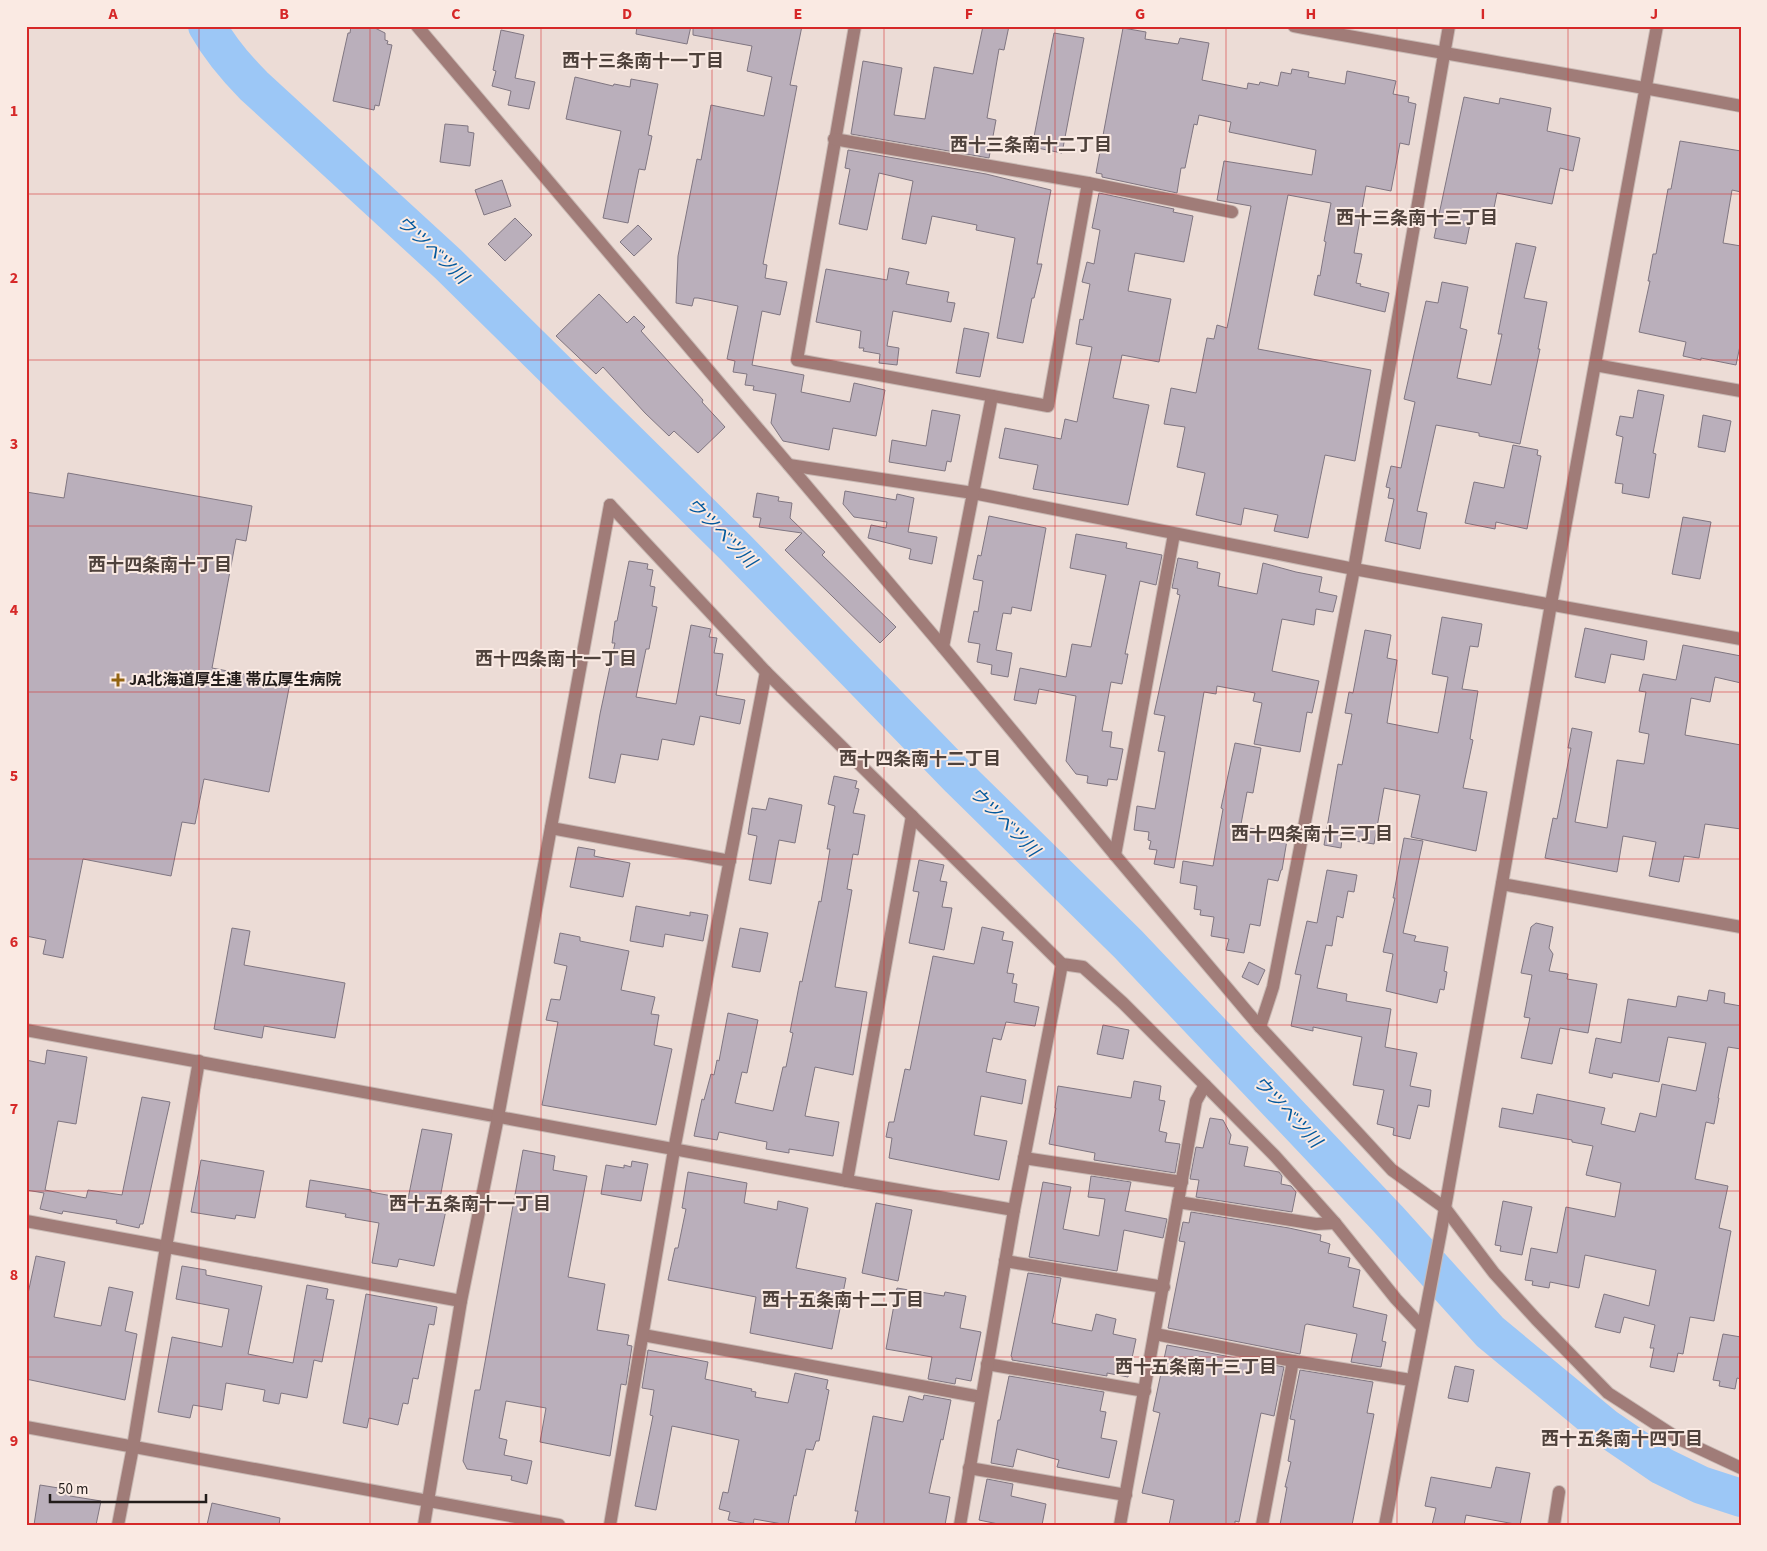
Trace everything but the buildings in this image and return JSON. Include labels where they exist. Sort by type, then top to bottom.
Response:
[{"type":"street","points":[[416,26],[943,647],[1260,1027],[1392,1170],[1445,1208],[1494,1273],[1608,1393],[1679,1439],[1741,1468]]},
{"type":"street","points":[[855,26],[797,360],[1048,406],[1088,183]]},
{"type":"street","points":[[1294,26],[1741,106]]},
{"type":"street","points":[[1260,1027],[1273,987],[1354,569],[1449,26]]},
{"type":"street","points":[[1384,1525],[1441,1231],[1551,604],[1658,26]]},
{"type":"street","points":[[834,139],[1088,183],[1232,212]]},
{"type":"street","points":[[1595,365],[1741,391]]},
{"type":"street","points":[[943,647],[992,396]]},
{"type":"street","points":[[789,465],[973,493],[1354,569],[1741,639]]},
{"type":"street","points":[[424,1525],[460,1300],[498,1117],[610,505],[766,672],[1062,964],[1084,967],[1205,1085],[1275,1156],[1335,1223],[1396,1299],[1422,1327]]},
{"type":"street","points":[[1115,855],[1174,534]]},
{"type":"street","points":[[610,1525],[674,1150],[766,672]]},
{"type":"street","points":[[847,1181],[912,816]]},
{"type":"street","points":[[551,828],[730,861]]},
{"type":"street","points":[[1502,884],[1741,927]]},
{"type":"street","points":[[960,1525],[1014,1210],[1062,964]]},
{"type":"street","points":[[26,1030],[674,1150],[1014,1210]]},
{"type":"street","points":[[118,1525],[199,1061]]},
{"type":"street","points":[[1120,1525],[1196,1101],[1205,1085]]},
{"type":"street","points":[[1024,1158],[1182,1182]]},
{"type":"street","points":[[1178,1202],[1316,1224],[1335,1223]]},
{"type":"street","points":[[26,1221],[460,1300]]},
{"type":"street","points":[[1005,1261],[1164,1287]]},
{"type":"street","points":[[1155,1334],[1294,1361],[1411,1380]]},
{"type":"street","points":[[643,1335],[981,1397]]},
{"type":"street","points":[[1262,1525],[1294,1361]]},
{"type":"street","points":[[987,1364],[1145,1391]]},
{"type":"street","points":[[26,1427],[560,1525]]},
{"type":"street","points":[[969,1468],[1126,1495]]},
{"type":"street","points":[[1554,1525],[1559,1492]]},
{"type":"waterway","name":"ウツベツ川","points":[[207,26],[228,58],[254,86],[448,264],[735,547],[959,778],[1128,944],[1388,1219],[1490,1332],[1605,1427],[1662,1466],[1701,1485],[1741,1498]]},
{"type":"place","name":"JA北海道厚生連 帯広厚生病院","points":[[118,680]]},
{"type":"district","name":"西十三条南十一丁目","points":[[643,61]]},
{"type":"district","name":"西十三条南十二丁目","points":[[1031,145]]},
{"type":"district","name":"西十三条南十三丁目","points":[[1417,218]]},
{"type":"district","name":"西十四条南十丁目","points":[[160,565]]},
{"type":"district","name":"西十四条南十一丁目","points":[[556,659]]},
{"type":"district","name":"西十四条南十二丁目","points":[[920,759]]},
{"type":"district","name":"西十四条南十三丁目","points":[[1312,834]]},
{"type":"district","name":"西十五条南十一丁目","points":[[470,1204]]},
{"type":"district","name":"西十五条南十二丁目","points":[[843,1300]]},
{"type":"district","name":"西十五条南十三丁目","points":[[1196,1367]]},
{"type":"district","name":"西十五条南十四丁目","points":[[1622,1439]]}]
